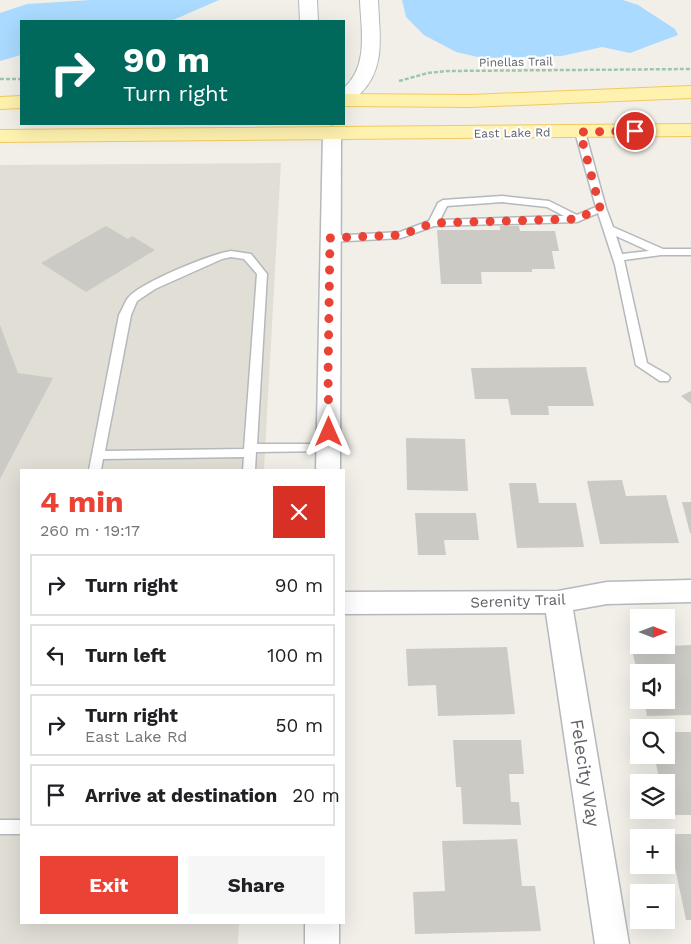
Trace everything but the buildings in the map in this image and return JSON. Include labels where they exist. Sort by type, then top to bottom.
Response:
[{"type":"main road","points":[[345,99],[470,101],[691,92]]},
{"type":"main road","points":[[0,103],[20,102]]},
{"type":"main road","name":"East Lake Rd","points":[[0,136],[334,128],[466,134],[691,130]]},
{"type":"street","points":[[308,0],[309,20]]},
{"type":"street","points":[[345,98],[366,74],[370,60],[369,0]]},
{"type":"street","points":[[329,459],[330,238],[334,128]]},
{"type":"street","name":"Serenity Trail","points":[[345,603],[558,602],[607,593],[691,591]]},
{"type":"street","name":"Felecity Way","points":[[558,602],[612,944]]},
{"type":"street","points":[[322,924],[322,944]]},
{"type":"lane","points":[[580,132],[600,208],[610,229],[618,258],[642,365],[664,378]]},
{"type":"lane","points":[[433,223],[443,203],[502,199],[549,204],[577,219]]},
{"type":"lane","points":[[330,238],[401,235],[433,223],[577,219],[600,208]]},
{"type":"lane","points":[[610,229],[661,252]]},
{"type":"lane","points":[[618,258],[661,252],[691,252]]},
{"type":"lane","points":[[95,469],[125,315],[133,299],[151,287],[219,256],[231,254],[247,256],[262,274],[249,469]]},
{"type":"lane","points":[[98,455],[250,450],[329,459]]},
{"type":"lane","points":[[0,827],[20,827]]},
{"type":"path","name":"Pinellas Trail","points":[[358,85],[389,84],[428,73],[447,71],[691,69]]},
{"type":"path","points":[[0,79],[20,78]]},
{"type":"shaded area","points":[[281,163],[264,469],[20,469],[20,924],[239,924],[238,944],[0,944],[0,165]]},
{"type":"water","points":[[91,0],[219,0],[173,20],[20,20],[20,55],[0,61],[0,13],[27,4]]},
{"type":"water","points":[[402,0],[623,0],[638,5],[675,29],[678,35],[630,53],[602,47],[562,56],[482,58],[456,52],[424,35],[406,17]]},
{"type":"route","points":[[329,432],[330,238],[368,238],[401,235],[433,223],[577,219],[600,208],[580,132],[635,131]]}]
